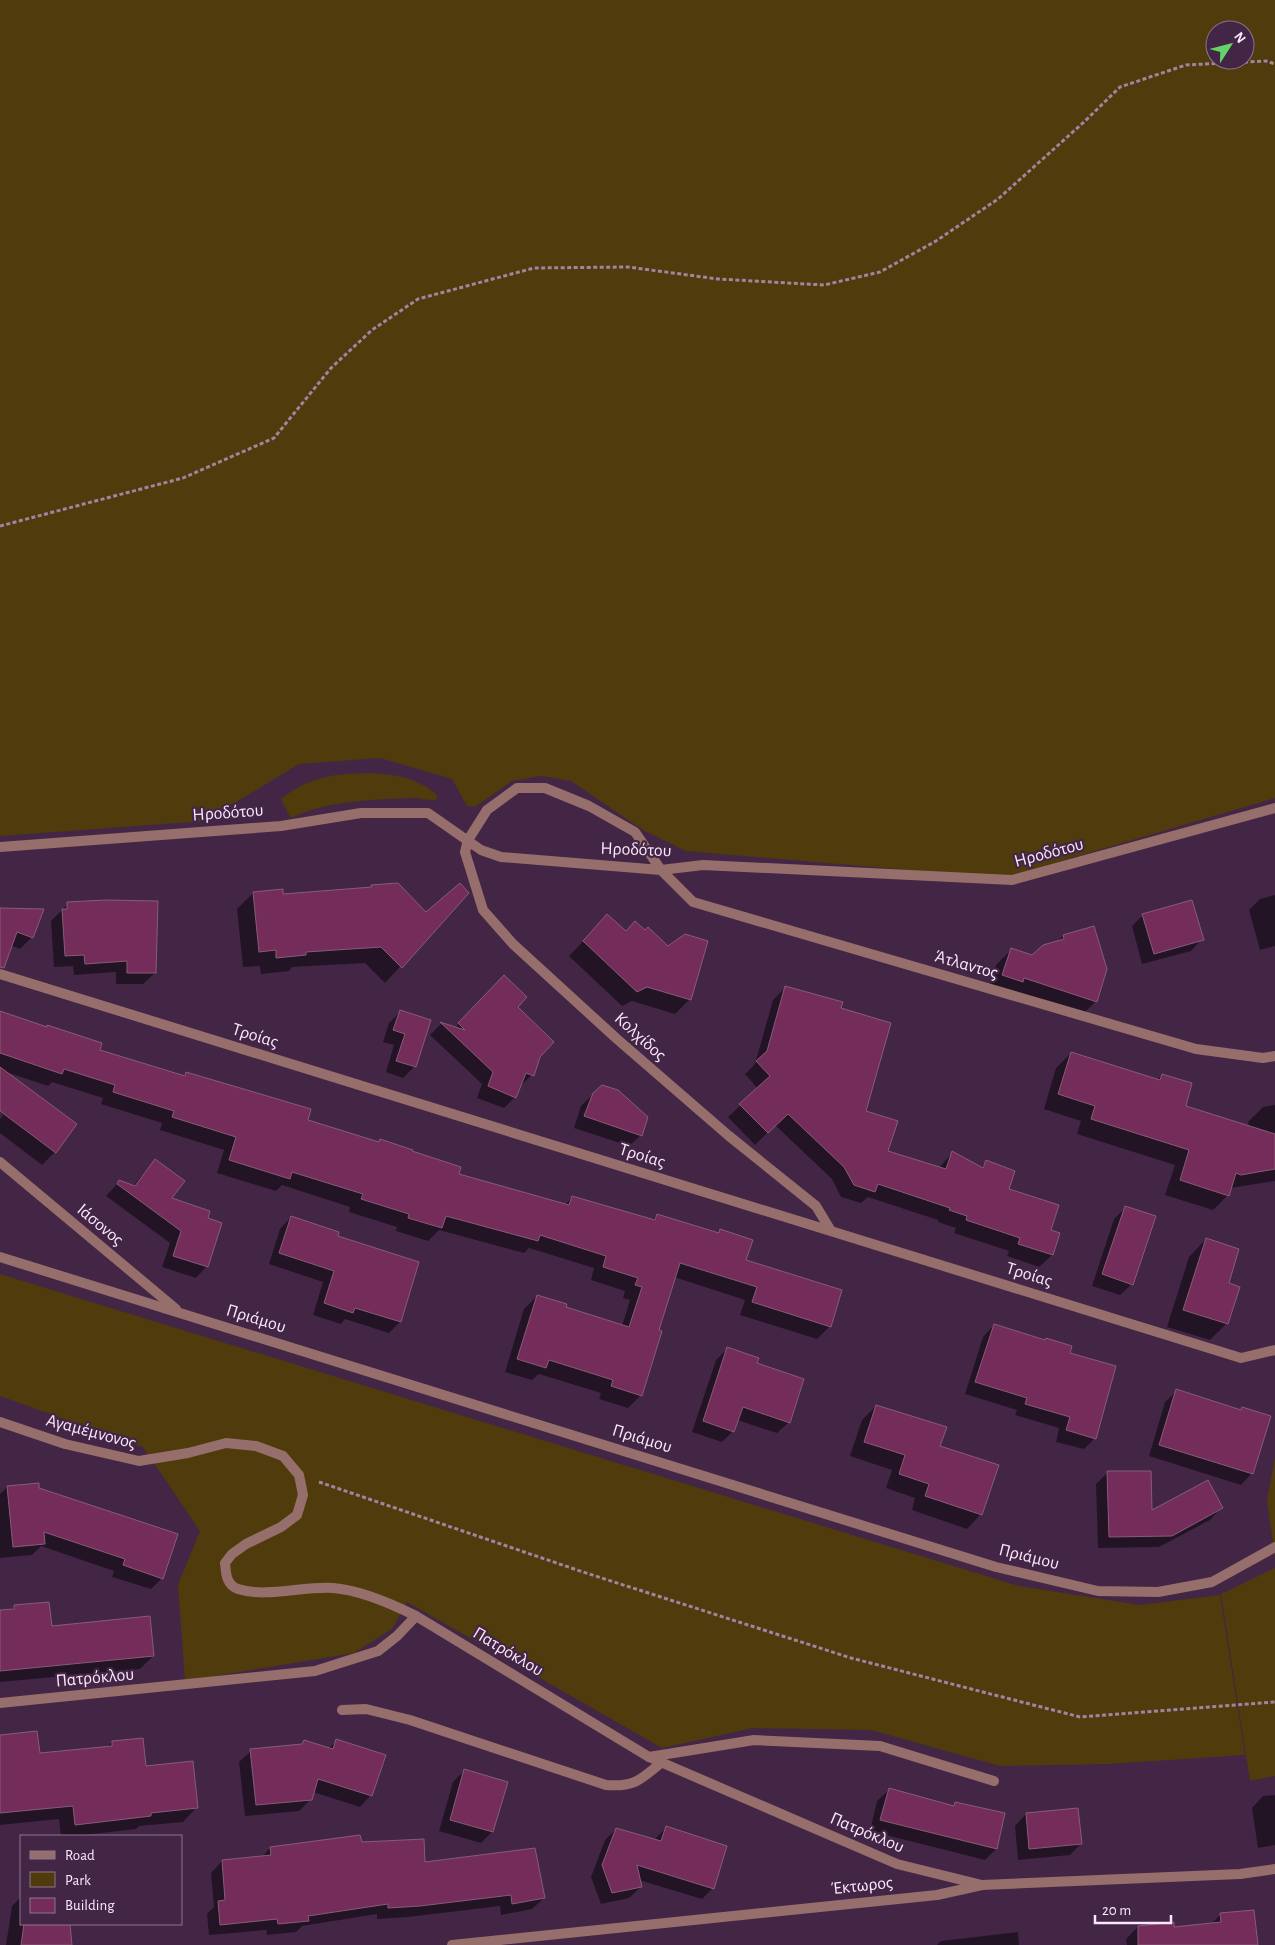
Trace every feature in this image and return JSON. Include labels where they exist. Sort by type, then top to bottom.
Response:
[{"type":"street","name":"Άτλαντος","points":[[468,840],[487,810],[517,788],[545,788],[589,806],[636,832],[662,870],[693,902],[1196,1049],[1263,1058],[1275,1056]]},
{"type":"street","name":"Ηροδότου","points":[[0,847],[281,826],[361,813],[428,813],[481,850],[501,857],[662,870],[703,865],[1012,880],[1275,808]]},
{"type":"street","name":"Κολχίδος","points":[[468,840],[465,852],[483,910],[513,944],[617,1039],[729,1136],[816,1206],[832,1231]]},
{"type":"street","name":"Τροίας","points":[[0,974],[1241,1358],[1275,1350]]},
{"type":"street","name":"Ιάσονος","points":[[0,1162],[179,1312]]},
{"type":"street","name":"Πριάμου","points":[[0,1257],[996,1567],[1098,1591],[1158,1592],[1212,1582],[1275,1547]]},
{"type":"street","name":"Αγαμέμνονος","points":[[0,1422],[65,1444],[139,1461],[188,1453],[226,1443],[256,1446],[283,1456],[299,1475]]},
{"type":"street","points":[[299,1475],[303,1495],[297,1514],[281,1527],[246,1544],[232,1554],[225,1563],[226,1578],[236,1588],[255,1592],[334,1588],[389,1602],[416,1616]]},
{"type":"street","name":"Πατρόκλου","points":[[0,1703],[315,1671],[378,1651],[398,1636],[416,1616],[649,1757],[897,1864],[982,1885]]},
{"type":"street","points":[[342,1710],[366,1710],[410,1720],[606,1785],[621,1786],[636,1783],[662,1762]]},
{"type":"street","points":[[649,1757],[754,1740],[880,1746],[994,1781]]},
{"type":"street","name":"Έκτωρος","points":[[452,1945],[937,1895],[982,1885],[1240,1874],[1275,1869]]},
{"type":"path","points":[[0,526],[183,478],[274,438],[331,368],[372,330],[418,298],[534,268],[628,267],[718,279],[824,285],[880,272],[936,241],[998,199],[1120,87],[1186,65],[1266,60],[1275,64]]},
{"type":"path","points":[[299,1475],[583,1572],[850,1658],[1080,1717],[1275,1702]]},
{"type":"green space","points":[[0,0],[1275,0],[1275,798],[1003,878],[686,851],[643,830],[571,781],[541,776],[512,781],[475,807],[467,806],[452,779],[380,758],[299,764],[205,821],[0,836]]},
{"type":"green space","points":[[369,773],[413,780],[437,795],[436,800],[413,798],[352,802],[320,807],[290,817],[281,799],[302,785],[322,778],[344,774]]},
{"type":"green space","points":[[0,1274],[1019,1586],[1140,1605],[1220,1595],[1245,1755],[1108,1764],[1000,1766],[871,1730],[753,1728],[662,1748],[407,1602],[392,1629],[354,1653],[185,1681],[178,1585],[200,1531],[143,1447],[0,1396]]},
{"type":"green space","points":[[1275,1457],[1275,1559],[1267,1500]]},
{"type":"green space","points":[[1275,1568],[1275,1776],[1250,1781],[1221,1594]]},
{"type":"building","points":[[398,883],[426,912],[460,883],[469,893],[402,968],[381,947],[306,952],[306,955],[276,958],[276,950],[259,952],[253,892],[283,889],[283,894],[372,887],[371,885]]},
{"type":"building","points":[[106,900],[158,901],[156,973],[127,973],[127,961],[85,964],[84,955],[65,956],[62,909],[67,909],[67,902]]},
{"type":"building","points":[[1192,900],[1204,940],[1154,954],[1142,914]]},
{"type":"building","points":[[0,908],[44,909],[33,938],[17,932],[4,968],[0,967]]},
{"type":"building","points":[[607,914],[626,931],[635,921],[645,930],[648,927],[668,946],[685,934],[708,941],[691,1000],[647,987],[637,992],[583,941]]},
{"type":"building","points":[[1094,926],[1107,969],[1097,1002],[1024,978],[1023,982],[1002,975],[1011,948],[1032,955],[1043,945],[1064,939],[1063,935]]},
{"type":"building","points":[[504,975],[527,997],[518,1007],[554,1042],[540,1057],[534,1076],[526,1073],[516,1098],[488,1086],[493,1072],[440,1022],[465,1030],[458,1023]]},
{"type":"building","points":[[785,986],[843,1002],[841,1008],[891,1023],[866,1111],[898,1121],[888,1151],[946,1169],[952,1151],[983,1168],[986,1160],[1015,1171],[1009,1189],[1059,1205],[1051,1230],[1060,1233],[1053,1255],[1018,1244],[1020,1238],[966,1220],[967,1216],[949,1210],[950,1208],[878,1184],[875,1192],[854,1185],[844,1167],[788,1114],[768,1133],[739,1104],[770,1076],[756,1061],[767,1051]]},
{"type":"building","points":[[400,1010],[431,1020],[416,1067],[396,1061],[405,1034],[393,1030]]},
{"type":"building","points":[[0,1011],[102,1043],[100,1050],[185,1076],[186,1072],[311,1109],[308,1120],[379,1142],[380,1139],[461,1167],[459,1174],[569,1205],[572,1196],[655,1220],[657,1214],[719,1233],[720,1229],[753,1240],[746,1260],[842,1290],[831,1327],[752,1302],[757,1287],[680,1263],[659,1330],[662,1331],[642,1396],[611,1386],[613,1380],[549,1360],[546,1368],[517,1359],[537,1295],[567,1304],[566,1307],[629,1327],[642,1287],[635,1285],[638,1278],[603,1267],[606,1256],[540,1235],[538,1241],[446,1216],[442,1228],[408,1218],[409,1214],[361,1199],[363,1194],[292,1172],[290,1179],[229,1160],[236,1137],[172,1117],[174,1111],[113,1092],[115,1085],[64,1069],[62,1074],[0,1053]]},
{"type":"building","points":[[1071,1052],[1160,1080],[1162,1074],[1192,1083],[1186,1106],[1275,1134],[1275,1169],[1241,1175],[1236,1173],[1229,1196],[1180,1180],[1189,1150],[1091,1119],[1095,1106],[1058,1094]]},
{"type":"building","points":[[0,1067],[77,1124],[56,1153],[0,1111]]},
{"type":"building","points":[[602,1085],[618,1090],[648,1117],[642,1136],[584,1116],[593,1093]]},
{"type":"building","points":[[155,1159],[185,1181],[172,1198],[210,1211],[208,1218],[222,1223],[208,1267],[173,1256],[181,1231],[117,1184],[119,1180],[135,1186]]},
{"type":"building","points":[[1125,1206],[1156,1216],[1133,1285],[1102,1274]]},
{"type":"building","points":[[291,1216],[339,1232],[338,1236],[419,1262],[401,1322],[355,1308],[353,1313],[324,1303],[334,1271],[279,1253]]},
{"type":"building","points":[[1206,1238],[1239,1249],[1229,1283],[1240,1287],[1228,1324],[1183,1310]]},
{"type":"building","points":[[994,1324],[1045,1340],[1046,1338],[1072,1346],[1070,1353],[1116,1366],[1096,1439],[1066,1430],[1070,1417],[1025,1404],[1027,1398],[975,1382]]},
{"type":"building","points":[[727,1347],[759,1358],[757,1363],[804,1379],[790,1423],[743,1407],[734,1432],[703,1421]]},
{"type":"building","points":[[1176,1389],[1241,1410],[1242,1407],[1271,1416],[1253,1474],[1159,1445]]},
{"type":"building","points":[[876,1405],[947,1427],[940,1446],[999,1465],[982,1515],[925,1496],[929,1484],[899,1474],[905,1455],[864,1442]]},
{"type":"building","points":[[1107,1471],[1151,1471],[1152,1510],[1208,1480],[1223,1508],[1172,1536],[1109,1537]]},
{"type":"building","points":[[39,1483],[39,1488],[178,1534],[163,1579],[123,1565],[125,1559],[44,1532],[45,1544],[13,1547],[7,1486]]},
{"type":"building","points":[[49,1602],[52,1626],[150,1616],[154,1656],[0,1671],[0,1610],[14,1609],[14,1605]]},
{"type":"building","points":[[37,1731],[40,1753],[112,1746],[112,1741],[143,1738],[146,1766],[193,1761],[198,1808],[75,1825],[73,1806],[0,1813],[0,1735]]},
{"type":"building","points":[[336,1739],[386,1755],[372,1796],[318,1779],[312,1800],[256,1805],[250,1749],[302,1744],[304,1740],[333,1749]]},
{"type":"building","points":[[464,1769],[508,1782],[493,1832],[450,1820]]},
{"type":"building","points":[[889,1788],[954,1806],[955,1802],[1005,1813],[997,1849],[880,1820]]},
{"type":"building","points":[[1078,1808],[1082,1844],[1029,1849],[1026,1813]]},
{"type":"building","points":[[666,1826],[727,1846],[714,1889],[637,1865],[642,1887],[612,1893],[602,1865],[616,1828],[661,1841]]},
{"type":"building","points":[[360,1835],[362,1842],[424,1839],[425,1862],[535,1848],[545,1898],[512,1904],[511,1895],[420,1906],[388,1908],[388,1904],[308,1916],[309,1921],[278,1924],[277,1919],[220,1925],[218,1901],[225,1900],[222,1860],[271,1855],[270,1847]]},
{"type":"building","points":[[1254,1910],[1258,1945],[1138,1945],[1138,1926],[1174,1922],[1174,1927],[1221,1922],[1220,1913]]},
{"type":"building","points":[[24,1925],[70,1925],[72,1945],[21,1945]]}]
